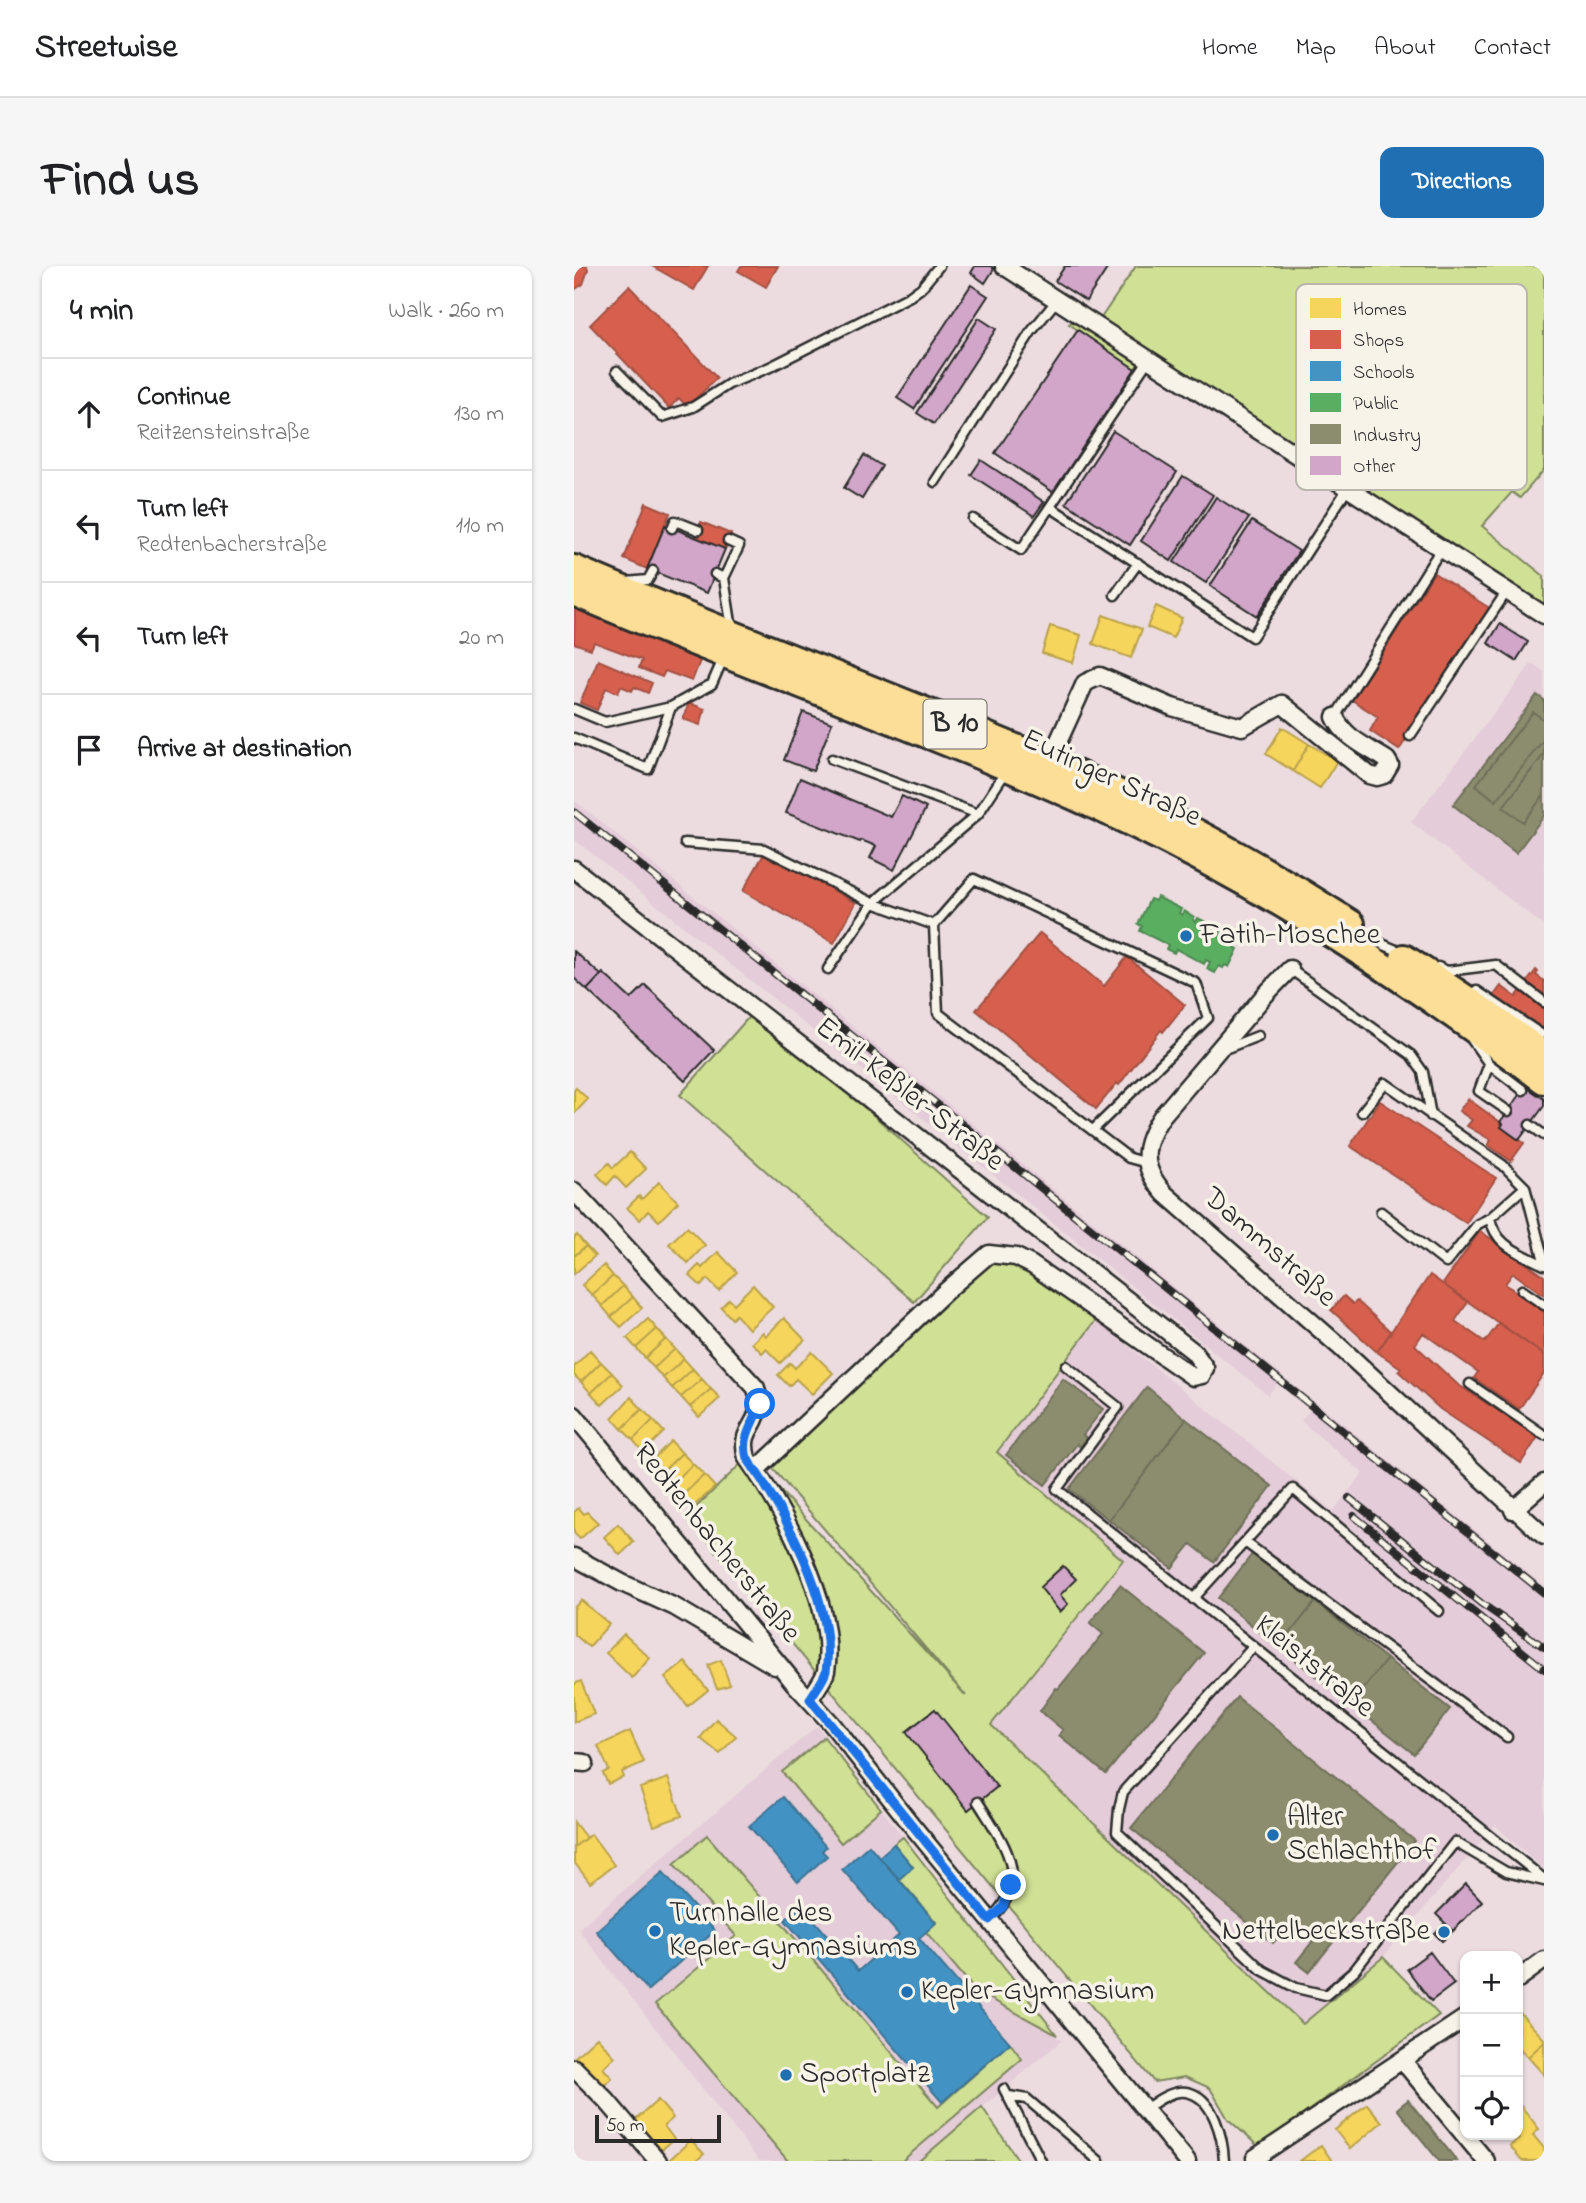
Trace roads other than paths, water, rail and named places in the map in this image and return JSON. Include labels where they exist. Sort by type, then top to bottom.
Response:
[{"type":"main road","name":"Eutinger Straße","points":[[574,569],[729,644],[1128,821],[1222,869],[1313,921],[1453,1012],[1534,1085]]},
{"type":"main road","name":"Eutinger Straße","points":[[574,592],[729,644],[1049,762],[1126,797],[1273,875],[1469,1001],[1543,1038]]},
{"type":"street","points":[[1004,266],[1296,454]]},
{"type":"street","points":[[1351,490],[1544,615]]},
{"type":"street","points":[[1049,762],[1085,683],[1100,676],[1172,707],[1242,727],[1282,705],[1369,775],[1384,775],[1390,765],[1387,760],[1351,737],[1339,726],[1335,717]]},
{"type":"street","name":"Emil-Keßler-Straße","points":[[574,869],[1195,1352],[1205,1368],[1202,1375],[1193,1377],[1032,1265],[1016,1257],[989,1255],[946,1291],[756,1471]]},
{"type":"street","points":[[1147,1163],[1147,1146],[1153,1129],[1216,1052],[1290,969]]},
{"type":"street","name":"Dammstraße","points":[[1147,1163],[1155,1183],[1165,1194],[1339,1346],[1544,1536]]},
{"type":"street","points":[[574,1191],[756,1388],[760,1404],[756,1418],[747,1430],[744,1447],[747,1458],[791,1528],[815,1587],[827,1636],[825,1674],[810,1699]]},
{"type":"street","name":"Redtenbacherstraße","points":[[574,1415],[810,1699],[826,1727],[904,1828],[989,1920],[1187,2161]]},
{"type":"street","points":[[1513,1510],[1544,1483]]},
{"type":"street","points":[[574,1557],[675,1607],[769,1662],[795,1684]]},
{"type":"street","points":[[1523,1975],[1544,1960]]},
{"type":"street","points":[[1255,2158],[1460,2021]]},
{"type":"street","points":[[1402,2060],[1486,2161]]},
{"type":"street","points":[[574,2068],[607,2101],[657,2161]]},
{"type":"lane","points":[[617,371],[662,417],[693,407],[729,384],[770,367],[910,296],[921,288],[939,266]]},
{"type":"lane","points":[[935,482],[1031,332],[1057,300]]},
{"type":"lane","points":[[973,519],[1021,550],[1149,359]]},
{"type":"lane","points":[[1050,507],[1252,637],[1347,490]]},
{"type":"lane","points":[[672,528],[675,521],[698,530]]},
{"type":"lane","points":[[574,709],[605,722],[671,707],[712,684],[729,644],[724,578],[740,546],[728,541]]},
{"type":"lane","points":[[1335,717],[1441,548]]},
{"type":"lane","points":[[1115,595],[1138,563]]},
{"type":"lane","points":[[607,583],[648,580],[653,571]]},
{"type":"lane","points":[[715,574],[724,578]]},
{"type":"lane","points":[[1410,736],[1507,591]]},
{"type":"lane","points":[[574,738],[648,769],[671,707]]},
{"type":"lane","points":[[832,759],[978,814]]},
{"type":"lane","points":[[828,969],[873,903],[978,814],[1009,767]]},
{"type":"lane","points":[[685,843],[764,849],[873,903],[934,925]]},
{"type":"lane","points":[[1093,1130],[1208,1018],[1196,983],[974,879],[934,925],[938,1013],[1129,1158],[1147,1163]]},
{"type":"lane","points":[[1382,944],[1447,971],[1457,978]]},
{"type":"lane","points":[[1447,971],[1496,965],[1544,1002]]},
{"type":"lane","points":[[1290,969],[1410,1055],[1423,1072],[1431,1116]]},
{"type":"lane","points":[[1468,985],[1543,1038]]},
{"type":"lane","points":[[1453,1012],[1489,1065],[1534,1085]]},
{"type":"lane","points":[[1216,1052],[1258,1036]]},
{"type":"lane","points":[[1489,1065],[1479,1091],[1508,1111]]},
{"type":"lane","points":[[1362,1112],[1385,1083],[1503,1165],[1525,1187],[1544,1263]]},
{"type":"lane","points":[[1530,1125],[1544,1135]]},
{"type":"lane","points":[[1381,1212],[1446,1263],[1478,1224],[1490,1218],[1525,1187]]},
{"type":"lane","points":[[1490,1218],[1493,1232],[1503,1244],[1544,1263]]},
{"type":"lane","points":[[1522,1290],[1544,1305]]},
{"type":"lane","name":"Kleiststraße","points":[[1066,1366],[1118,1407],[1057,1489],[1544,1880]]},
{"type":"lane","points":[[1470,1384],[1544,1435]]},
{"type":"lane","points":[[1193,1600],[1293,1489],[1439,1611]]},
{"type":"lane","name":"Kleiststraße","points":[[1245,1542],[1507,1737]]},
{"type":"lane","points":[[1253,1647],[1123,1792],[1117,1832],[1262,1970],[1296,1988],[1326,1996],[1354,1971],[1455,1842],[1506,1872],[1544,1880]]},
{"type":"lane","points":[[978,1802],[999,1834],[1011,1865],[1011,1885],[1007,1900],[989,1920]]},
{"type":"lane","points":[[1146,2109],[1165,2097],[1185,2091],[1197,2096],[1209,2108],[1219,2127],[1224,2161]]},
{"type":"lane","points":[[1041,2161],[1006,2092],[1027,2099],[1099,2161]]},
{"type":"railway","points":[[574,812],[1544,1593]]},
{"type":"railway","points":[[1349,1498],[1482,1604],[1544,1647]]},
{"type":"railway","points":[[1354,1516],[1544,1669]]},
{"type":"place","name":"Fatih-Moschee","points":[[1186,936]]},
{"type":"place","name":"Alter Schlachthof","points":[[1273,1835]]},
{"type":"place","name":"Turnhalle des Kepler-Gymnasiums","points":[[655,1931]]},
{"type":"place","name":"Nettelbeckstraße","points":[[1444,1932]]},
{"type":"place","name":"Kepler-Gymnasium","points":[[907,1992]]},
{"type":"place","name":"Sportplatz","points":[[786,2075]]}]
